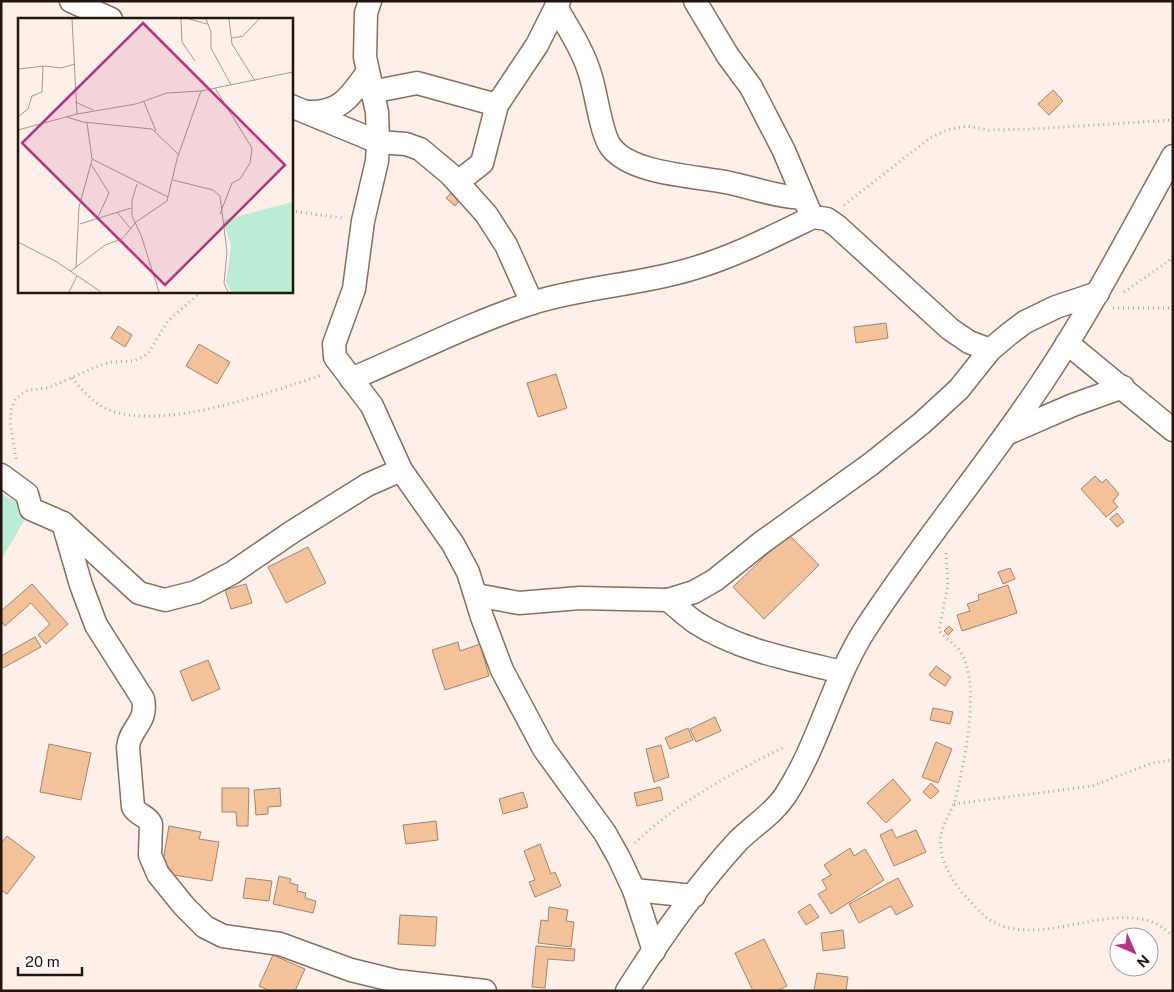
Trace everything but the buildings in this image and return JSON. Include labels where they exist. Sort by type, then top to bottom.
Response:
[{"type":"street","points":[[71,1],[109,18]]},
{"type":"street","points":[[370,1],[366,13],[369,82],[377,112],[377,161],[363,221],[354,289],[334,344],[335,357],[372,406],[402,470],[452,544],[468,572],[489,637],[522,712],[544,749],[605,833],[619,858],[634,890],[654,951]]},
{"type":"street","points":[[695,1],[728,56],[751,87],[814,211]]},
{"type":"street","points":[[557,4],[590,73],[610,147],[624,157],[671,174],[724,181],[784,197],[814,211],[950,329],[970,342],[990,350]]},
{"type":"street","points":[[458,182],[482,163],[497,105],[537,45],[557,4]]},
{"type":"street","points":[[297,109],[318,113],[336,108],[369,82],[417,83],[497,105]]},
{"type":"street","points":[[297,109],[378,142],[406,144],[420,149],[458,182],[486,214],[506,245],[532,303]]},
{"type":"street","points":[[627,991],[694,896],[738,841],[783,799],[800,772],[842,672],[864,631],[1005,434],[1086,314],[1108,294],[1173,156]]},
{"type":"street","points":[[346,374],[532,303],[591,288],[687,270],[745,250],[814,211]]},
{"type":"street","points":[[476,595],[519,603],[580,598],[668,600],[694,592],[715,580],[761,542],[870,464],[922,423],[959,389],[990,350],[1025,322],[1056,307],[1108,294]]},
{"type":"street","points":[[1067,343],[1123,387],[1173,430]]},
{"type":"street","points":[[1005,434],[1073,405],[1123,387]]},
{"type":"street","points":[[9,481],[27,494],[31,509],[63,523],[139,593],[165,600],[196,592],[232,574],[292,532],[368,485],[402,470]]},
{"type":"street","points":[[63,523],[81,585],[96,625],[143,699],[143,718],[128,740],[133,807],[137,813],[149,820],[151,824],[150,855],[158,874],[184,906],[205,927],[223,936],[280,944],[351,970],[396,981],[484,991]]},
{"type":"street","points":[[668,600],[694,621],[716,634],[788,660],[842,672]]},
{"type":"street","points":[[634,890],[694,896]]},
{"type":"path","points":[[814,211],[930,138],[947,130],[966,126],[989,130],[1032,130],[1173,120]]},
{"type":"path","points":[[292,211],[363,221]]},
{"type":"path","points":[[1108,294],[1173,258]]},
{"type":"path","points":[[9,481],[15,445],[10,422],[11,410],[15,400],[29,390],[48,388],[96,367],[111,362],[133,361],[143,357],[149,352],[168,321],[201,292]]},
{"type":"path","points":[[1086,314],[1098,307],[1173,308]]},
{"type":"path","points":[[72,378],[90,398],[108,410],[128,415],[156,415],[195,412],[346,374]]},
{"type":"path","points":[[944,517],[948,586],[939,630],[945,639],[960,651],[967,672],[971,720],[954,804],[942,832],[941,854],[964,895],[989,920],[1006,927],[1037,930],[1115,919],[1138,919],[1158,924],[1173,935]]},
{"type":"path","points":[[619,858],[647,832],[687,800],[710,785],[816,731]]},
{"type":"path","points":[[954,804],[1092,786],[1152,764],[1173,760]]},
{"type":"green space","points":[[1,494],[31,509],[1,560]]}]
